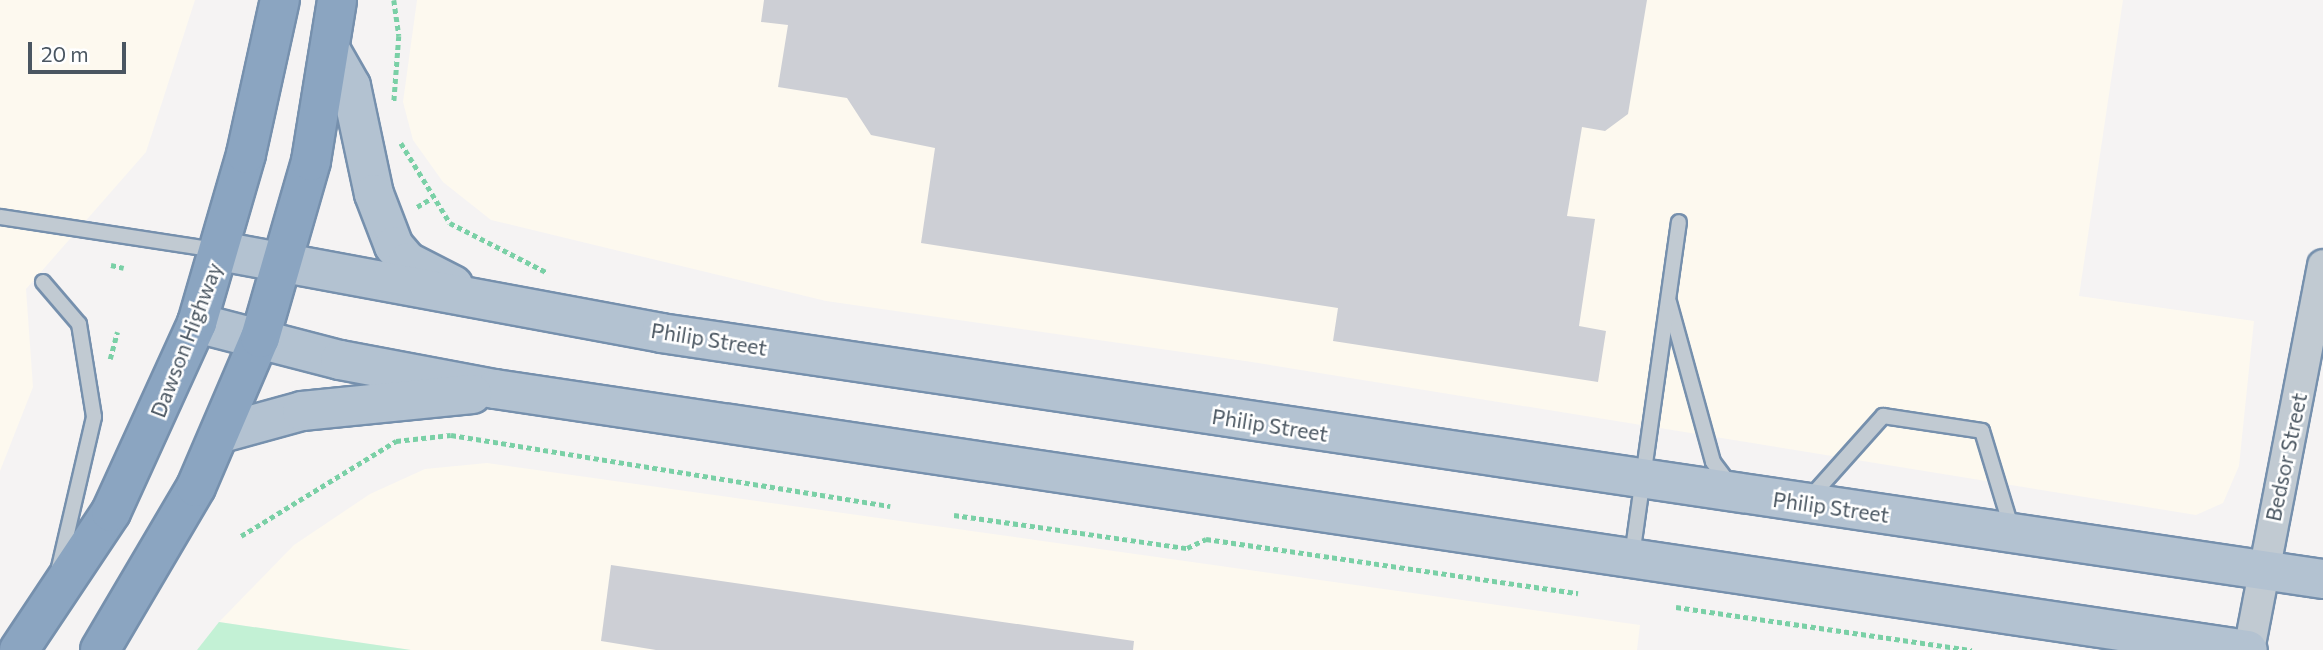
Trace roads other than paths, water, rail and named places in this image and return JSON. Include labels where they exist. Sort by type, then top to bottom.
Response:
[{"type":"highway","name":"Dawson Highway","points":[[19,650],[47,613],[111,512],[197,323],[220,251],[279,0]]},
{"type":"highway","points":[[100,650],[165,547],[222,433],[261,338],[283,267],[331,51],[337,0]]},
{"type":"main road","points":[[331,51],[351,86],[374,194],[394,246],[408,262],[474,296]]},
{"type":"main road","name":"Philip Street","points":[[220,251],[283,267],[474,296],[661,333],[1641,481],[2323,579]]},
{"type":"main road","points":[[197,323],[495,389],[1632,556],[2249,650]]},
{"type":"main road","points":[[222,433],[302,411],[439,402],[495,389]]},
{"type":"street","name":"Bedsor Street","points":[[2249,650],[2262,569],[2323,265]]},
{"type":"lane","points":[[0,217],[220,251]]},
{"type":"lane","points":[[1632,556],[1679,222]]},
{"type":"lane","points":[[43,282],[79,324],[94,417],[47,613]]},
{"type":"lane","points":[[1668,297],[1713,462],[1737,494]]},
{"type":"lane","points":[[1805,503],[1883,416],[1957,427],[1982,431],[2014,535]]}]
